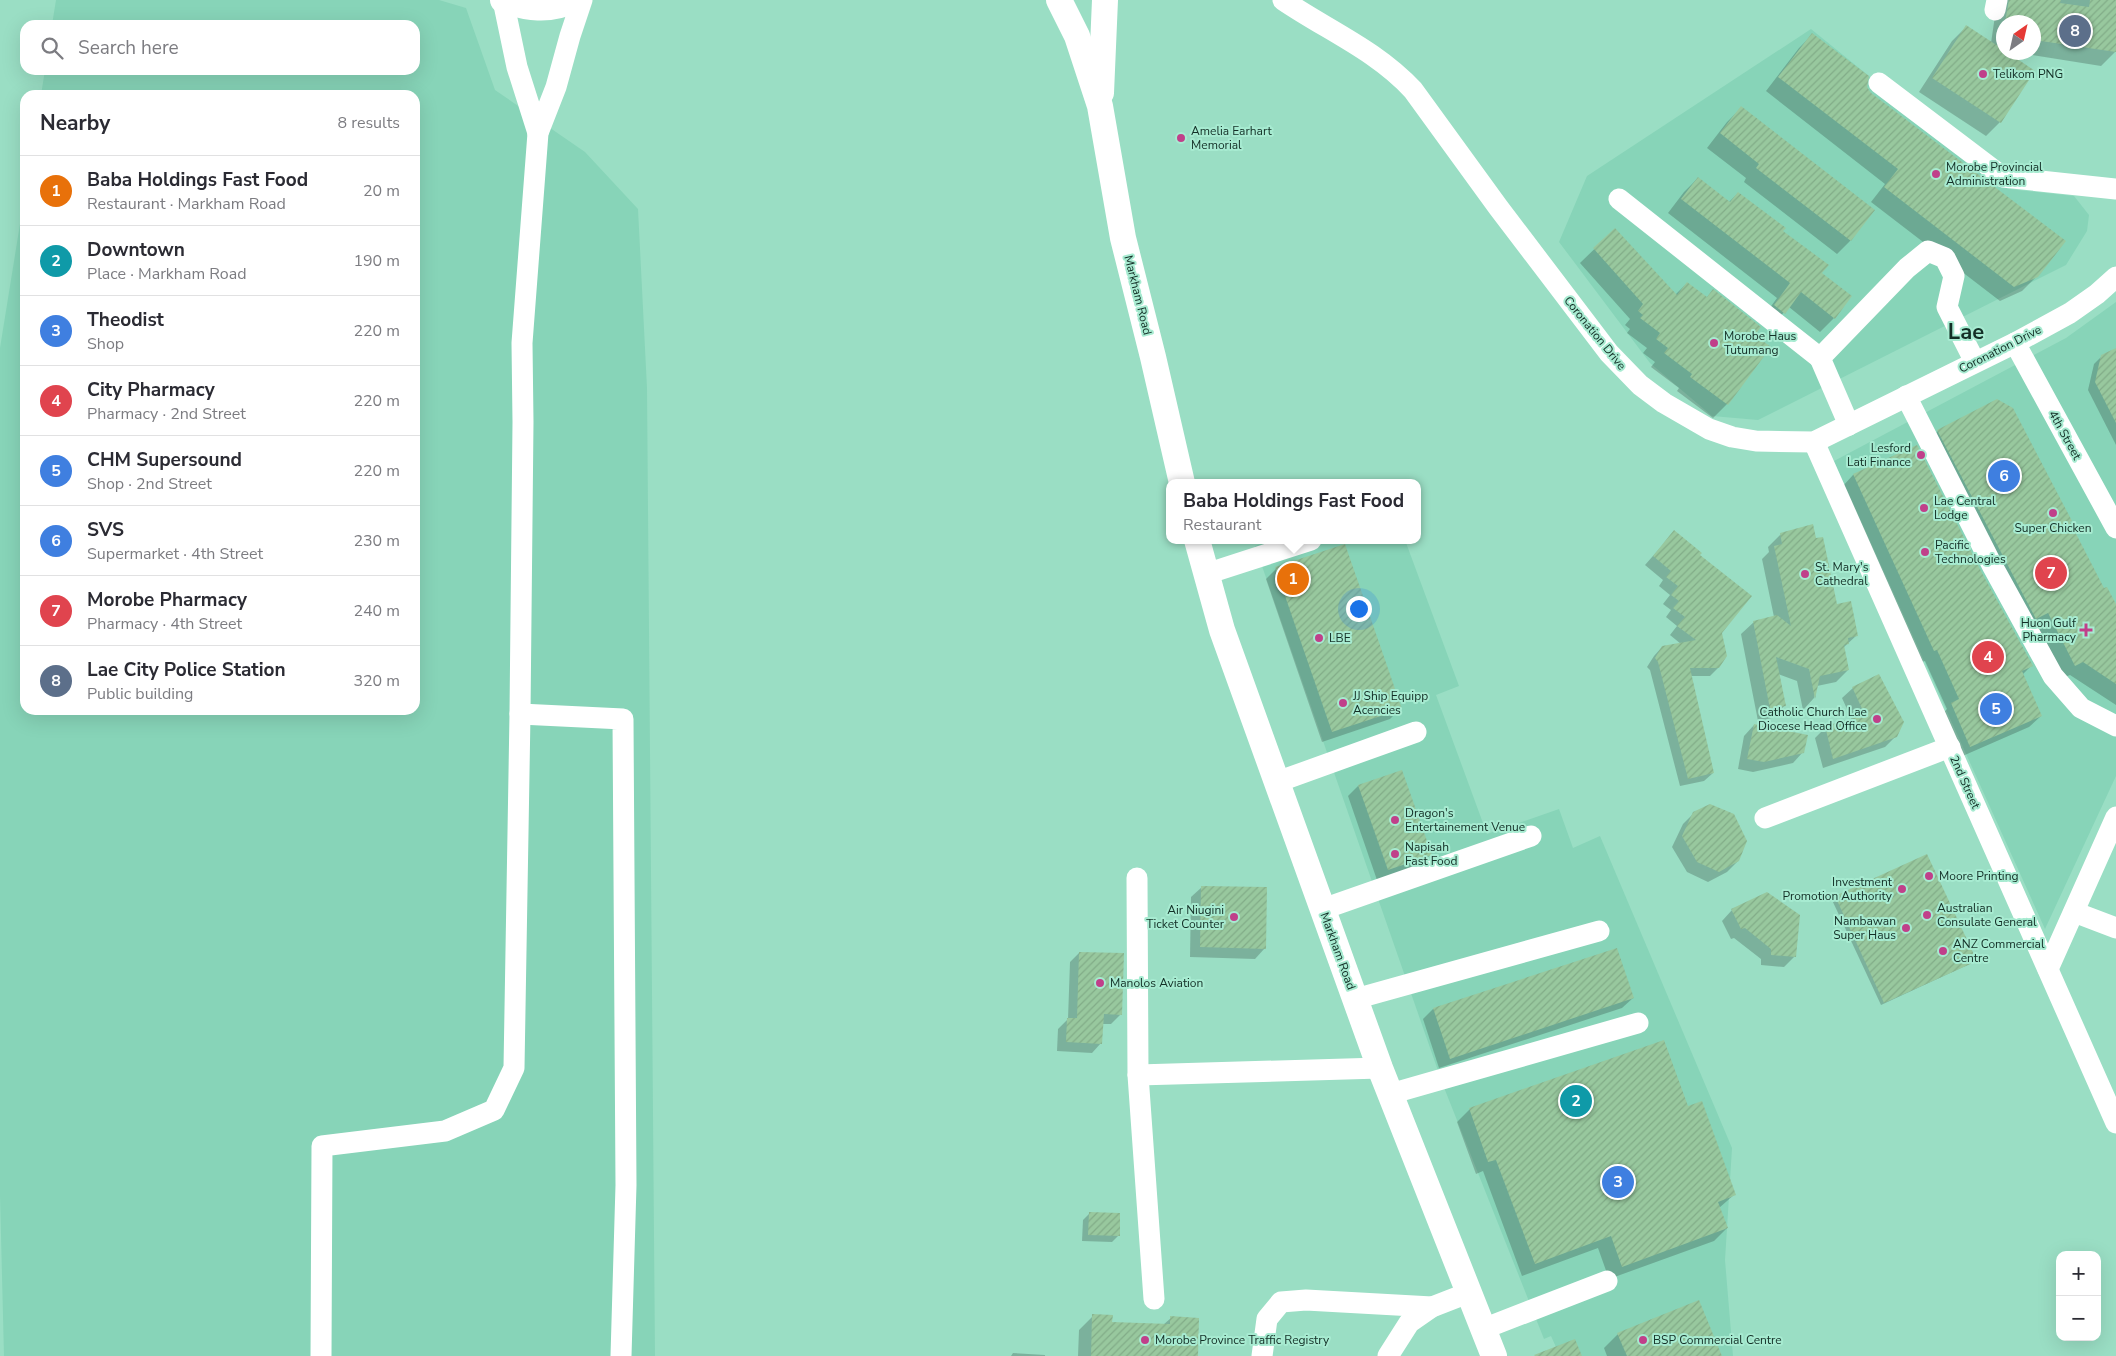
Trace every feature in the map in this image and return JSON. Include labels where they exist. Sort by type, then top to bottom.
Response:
[{"type":"main road","points":[[503,0],[523,7],[544,8],[565,4],[572,0]]},
{"type":"main road","name":"Markham Road","points":[[1059,0],[1077,36],[1100,106],[1123,238],[1154,356],[1181,479]]},
{"type":"main road","name":"Markham Road","points":[[1100,106],[1105,0]]},
{"type":"main road","name":"Markham Road","points":[[1198,544],[1222,630],[1380,1068],[1494,1356]]},
{"type":"street","points":[[503,0],[517,67],[538,133]]},
{"type":"street","points":[[321,1356],[322,1146],[445,1131],[494,1110],[514,1068],[520,714],[522,343],[538,133],[556,87],[582,0]]},
{"type":"street","name":"Coronation Drive","points":[[1284,2],[1377,57],[1399,75],[1432,116],[1498,207],[1609,353],[1640,385],[1664,403],[1709,429],[1732,437],[1756,441],[1814,442],[2014,343],[2070,313],[2098,294],[2116,277]]},
{"type":"street","points":[[1879,83],[2003,177],[2116,189]]},
{"type":"street","points":[[1619,199],[1820,358],[1848,425]]},
{"type":"street","points":[[1820,358],[1907,268],[1928,251],[1945,258],[1954,276],[1947,307],[1975,362]]},
{"type":"street","name":"4th Street","points":[[2014,343],[2116,528]]},
{"type":"street","points":[[1906,396],[1993,567],[2053,676],[2081,708],[2116,726]]},
{"type":"street","name":"2nd Street","points":[[1814,442],[2116,1123]]},
{"type":"street","points":[[1206,574],[1299,544]]},
{"type":"street","points":[[520,714],[623,719],[626,1185],[621,1356]]},
{"type":"street","points":[[1278,782],[1416,732]]},
{"type":"street","points":[[1765,818],[1950,747]]},
{"type":"street","points":[[2048,969],[2116,817]]},
{"type":"street","points":[[1323,909],[1531,836]]},
{"type":"street","points":[[1137,878],[1138,1075],[1154,1299]]},
{"type":"street","points":[[2074,912],[2116,928]]},
{"type":"street","points":[[1355,999],[1599,931]]},
{"type":"street","points":[[1390,1094],[1638,1023]]},
{"type":"street","points":[[1138,1075],[1380,1068]]},
{"type":"street","points":[[1482,1329],[1607,1281]]},
{"type":"street","points":[[1388,1356],[1409,1323],[1432,1308],[1468,1294]]},
{"type":"street","points":[[1262,1356],[1267,1319],[1281,1302],[1306,1300],[1432,1308]]},
{"type":"shaded area","points":[[56,0],[439,0],[466,8],[495,90],[585,152],[638,209],[647,388],[655,1356],[4,1356],[0,1195],[0,348],[20,224],[20,715],[420,715],[420,90],[42,90],[44,75],[420,75],[420,20],[53,20]]},
{"type":"shaded area","points":[[1811,29],[2008,189],[2074,196],[2089,215],[2087,231],[2066,265],[1758,420],[1712,416],[1650,363],[1559,242],[1587,176]]},
{"type":"shaded area","points":[[2116,302],[2116,776],[2045,929],[1834,461],[2066,338]]},
{"type":"shaded area","points":[[1260,544],[1406,544],[1459,686],[1436,695],[1487,834],[1559,809],[1573,848],[1600,836],[1732,1148],[1725,1260],[1733,1356],[1560,1356],[1551,1336],[1544,1339],[1443,1085],[1255,546]]},
{"type":"building","points":[[2009,0],[2061,0],[2060,3],[2089,7],[2090,0],[2116,0],[2116,52],[2041,41],[2041,15],[2006,15]]},
{"type":"building","name":"Telikom PNG","points":[[1966,25],[1996,45],[1996,60],[2019,60],[2035,71],[2001,123],[1932,78]]},
{"type":"building","points":[[1812,33],[1869,76],[1867,87],[1871,93],[2066,241],[2038,277],[2014,287],[1884,187],[1898,169],[1778,77]]},
{"type":"building","points":[[1741,106],[1875,210],[1851,241],[1756,168],[1759,164],[1720,133]]},
{"type":"building","points":[[1698,177],[1730,202],[1738,192],[1786,228],[1783,231],[1829,265],[1822,273],[1852,296],[1835,319],[1801,292],[1785,314],[1774,305],[1790,283],[1681,199]]},
{"type":"building","name":"Morobe Haus Tutumang","points":[[1615,228],[1677,295],[1687,282],[1707,297],[1713,289],[1761,327],[1755,335],[1771,347],[1728,405],[1690,377],[1692,374],[1664,353],[1668,348],[1656,339],[1660,333],[1640,318],[1643,315],[1638,311],[1643,304],[1593,248]]},
{"type":"building","points":[[2116,348],[2116,423],[2095,382],[2101,355]]},
{"type":"building","points":[[1997,399],[2013,408],[2072,521],[2070,522],[2104,588],[2107,587],[2116,604],[2116,684],[2083,662],[2075,666],[2048,613],[2036,619],[1937,430]]},
{"type":"building","points":[[1917,445],[1982,573],[2033,666],[2022,671],[2042,716],[1970,747],[1951,703],[1959,699],[1937,650],[1934,651],[1853,474]]},
{"type":"building","name":"St. Mary's Cathedral","points":[[1813,524],[1816,538],[1823,537],[1837,604],[1851,601],[1858,636],[1848,638],[1849,644],[1844,645],[1849,670],[1820,676],[1815,699],[1809,669],[1776,657],[1786,706],[1770,709],[1753,621],[1777,615],[1791,626],[1774,546],[1782,544],[1780,533]]},
{"type":"building","points":[[1674,530],[1702,553],[1700,555],[1752,596],[1722,633],[1727,656],[1719,668],[1690,668],[1714,773],[1688,779],[1658,662],[1655,658],[1662,646],[1696,640],[1677,626],[1685,617],[1673,608],[1679,601],[1671,595],[1678,586],[1666,577],[1671,571],[1653,556]]},
{"type":"building","points":[[1345,544],[1402,709],[1332,732],[1275,567]]},
{"type":"building","name":"Catholic Church Lae Diocese Head Office","points":[[1879,674],[1904,722],[1897,737],[1833,759],[1825,726],[1865,715],[1852,687]]},
{"type":"building","points":[[1754,724],[1808,735],[1804,753],[1764,762],[1747,759]]},
{"type":"building","name":"Dragon's Entertainement Venue","points":[[1402,770],[1432,855],[1388,870],[1358,785]]},
{"type":"building","points":[[1710,804],[1734,814],[1747,841],[1739,861],[1719,872],[1697,862],[1682,836],[1693,812]]},
{"type":"building","name":"Nambawan Super Haus","points":[[1927,854],[1977,961],[1884,1003],[1835,896]]},
{"type":"building","name":"Air Niugini Ticket Counter","points":[[1201,886],[1267,887],[1266,949],[1200,947]]},
{"type":"building","points":[[1767,892],[1800,915],[1796,957],[1771,955],[1771,949],[1745,928],[1741,929],[1731,909]]},
{"type":"building","points":[[1617,948],[1634,998],[1450,1059],[1433,1008]]},
{"type":"building","name":"Manolos Aviation","points":[[1079,952],[1124,953],[1122,1015],[1104,1014],[1102,1044],[1066,1042],[1067,1018],[1077,1018]]},
{"type":"building","points":[[1664,1040],[1688,1106],[1702,1101],[1736,1195],[1718,1202],[1728,1228],[1622,1267],[1611,1236],[1535,1264],[1496,1160],[1488,1162],[1469,1108]]},
{"type":"building","points":[[1089,1212],[1120,1213],[1120,1236],[1088,1235]]},
{"type":"building","points":[[1699,1300],[1722,1356],[1627,1356],[1617,1333]]},
{"type":"building","name":"Morobe Province Traffic Registry","points":[[1092,1314],[1113,1315],[1112,1322],[1170,1324],[1170,1316],[1199,1318],[1198,1356],[1091,1356]]},
{"type":"building","points":[[1575,1339],[1582,1356],[1534,1355]]},
{"type":"place","name":"Lae City Police Station","points":[[2075,31]]},
{"type":"place","name":"Telikom PNG","points":[[1983,74]]},
{"type":"place","name":"Amelia Earhart Memorial","points":[[1181,138]]},
{"type":"place","name":"Morobe Provincial Administration","points":[[1936,174]]},
{"type":"place","name":"Morobe Haus Tutumang","points":[[1714,343]]},
{"type":"place","name":"Lesford Lati Finance","points":[[1921,455]]},
{"type":"place","name":"SVS","points":[[2004,476]]},
{"type":"place","name":"Lae Central Lodge","points":[[1924,508]]},
{"type":"place","name":"Super Chicken","points":[[2053,513]]},
{"type":"place","name":"Pacific Technologies","points":[[1925,552]]},
{"type":"place","name":"Morobe Pharmacy","points":[[2051,573]]},
{"type":"place","name":"St. Mary's Cathedral","points":[[1805,574]]},
{"type":"place","name":"Baba Holdings Fast Food","points":[[1293,579]]},
{"type":"place","name":"Huon Gulf Pharmacy","points":[[2086,630]]},
{"type":"place","name":"LBE","points":[[1319,638]]},
{"type":"place","name":"City Pharmacy","points":[[1988,657]]},
{"type":"place","name":"JJ Ship Equipp Acencies","points":[[1343,703]]},
{"type":"place","name":"CHM Supersound","points":[[1996,709]]},
{"type":"place","name":"Catholic Church Lae Diocese Head Office","points":[[1877,719]]},
{"type":"place","name":"Dragon's Entertainement Venue","points":[[1395,820]]},
{"type":"place","name":"Napisah Fast Food","points":[[1395,854]]},
{"type":"place","name":"Moore Printing","points":[[1929,876]]},
{"type":"place","name":"Investment Promotion Authority","points":[[1902,889]]},
{"type":"place","name":"Australian Consulate General","points":[[1927,915]]},
{"type":"place","name":"Air Niugini Ticket Counter","points":[[1234,917]]},
{"type":"place","name":"Nambawan Super Haus","points":[[1906,928]]},
{"type":"place","name":"ANZ Commercial Centre","points":[[1943,951]]},
{"type":"place","name":"Manolos Aviation","points":[[1100,983]]},
{"type":"place","name":"Downtown","points":[[1576,1101]]},
{"type":"place","name":"Theodist","points":[[1618,1182]]},
{"type":"place","name":"Morobe Province Traffic Registry","points":[[1145,1340]]},
{"type":"place","name":"BSP Commercial Centre","points":[[1643,1340]]},
{"type":"district","name":"Lae","points":[[1966,332]]}]
